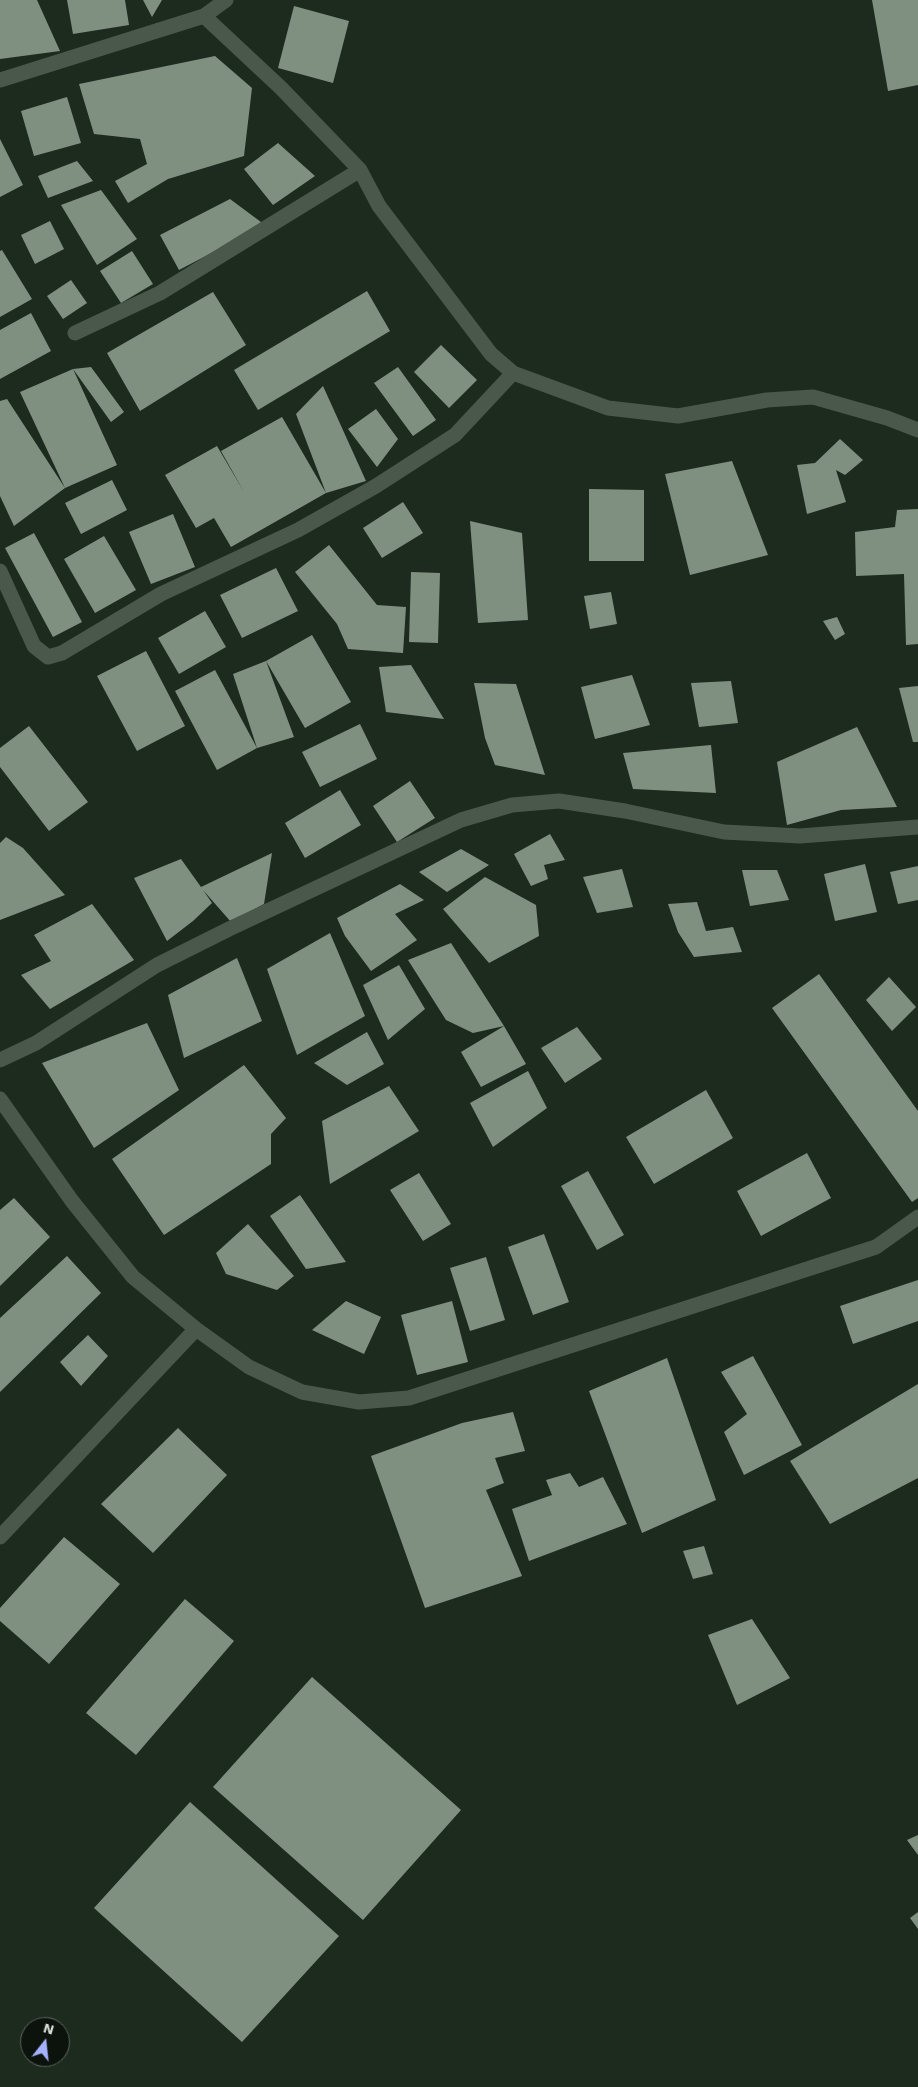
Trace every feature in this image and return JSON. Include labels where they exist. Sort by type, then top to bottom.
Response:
[{"type":"street","points":[[0,80],[204,16],[226,0]]},
{"type":"street","points":[[204,16],[281,88],[360,170],[379,206],[491,354],[513,373],[608,408],[678,416],[767,400],[812,397],[887,418],[918,430]]},
{"type":"street","points":[[75,333],[160,293],[360,170]]},
{"type":"street","points":[[0,571],[34,646],[48,657],[62,653],[161,594],[298,530],[376,486],[455,435],[513,373]]},
{"type":"street","points":[[0,1060],[36,1043],[157,965],[229,929],[461,820],[512,805],[559,801],[625,811],[724,832],[800,836],[918,827]]},
{"type":"street","points":[[0,1099],[72,1202],[133,1277],[196,1329],[249,1368],[302,1392],[359,1402],[409,1398],[876,1247],[918,1217]]},
{"type":"street","points":[[0,1537],[196,1329]]},
{"type":"building","points":[[0,0],[37,0],[60,51],[0,59]]},
{"type":"building","points":[[67,0],[125,0],[129,25],[73,34]]},
{"type":"building","points":[[143,0],[162,0],[152,17]]},
{"type":"building","points":[[872,0],[918,0],[918,85],[888,91]]},
{"type":"building","points":[[294,6],[349,21],[333,83],[278,68]]},
{"type":"building","points":[[215,56],[252,88],[244,156],[168,179],[128,203],[115,181],[147,164],[140,139],[94,134],[79,84]]},
{"type":"building","points":[[67,97],[81,143],[34,156],[21,111]]},
{"type":"building","points":[[0,139],[23,185],[0,197]]},
{"type":"building","points":[[278,143],[315,176],[273,205],[244,169]]},
{"type":"building","points":[[77,161],[93,181],[48,198],[38,176]]},
{"type":"building","points":[[101,190],[137,239],[97,265],[61,205]]},
{"type":"building","points":[[230,199],[265,225],[179,270],[160,235]]},
{"type":"building","points":[[50,221],[64,249],[35,264],[21,235]]},
{"type":"building","points":[[2,250],[32,299],[0,317],[0,251]]},
{"type":"building","points":[[132,251],[153,284],[121,303],[100,271]]},
{"type":"building","points":[[71,280],[87,303],[63,319],[47,296]]},
{"type":"building","points":[[367,291],[390,331],[258,410],[234,370]]},
{"type":"building","points":[[213,292],[246,345],[140,411],[107,353]]},
{"type":"building","points":[[31,313],[51,351],[0,379],[0,330]]},
{"type":"building","points":[[441,345],[477,380],[449,408],[414,372]]},
{"type":"building","points":[[91,367],[124,412],[111,422],[73,369]]},
{"type":"building","points":[[398,367],[436,420],[413,436],[374,383]]},
{"type":"building","points":[[73,369],[117,465],[65,488],[20,392]]},
{"type":"building","points":[[323,386],[366,481],[326,493],[296,414]]},
{"type":"building","points":[[7,399],[65,488],[14,526],[0,496],[0,401]]},
{"type":"building","points":[[376,409],[398,439],[377,467],[348,429]]},
{"type":"building","points":[[282,417],[326,493],[231,547],[214,518],[196,528],[165,475],[217,446],[244,492],[221,451]]},
{"type":"building","points":[[840,439],[863,460],[845,475],[836,470],[846,502],[807,514],[797,465],[815,463]]},
{"type":"building","points":[[732,461],[768,555],[690,575],[665,474]]},
{"type":"building","points":[[112,480],[127,510],[81,534],[65,503]]},
{"type":"building","points":[[589,489],[644,490],[644,561],[589,561]]},
{"type":"building","points":[[403,502],[423,533],[382,558],[363,528]]},
{"type":"building","points":[[918,509],[918,644],[906,645],[904,574],[856,576],[855,532],[895,527],[897,510]]},
{"type":"building","points":[[173,514],[195,567],[151,584],[129,532]]},
{"type":"building","points":[[470,521],[522,533],[528,620],[478,623]]},
{"type":"building","points":[[34,533],[82,622],[53,637],[5,548]]},
{"type":"building","points":[[104,536],[136,590],[95,613],[64,559]]},
{"type":"building","points":[[329,545],[377,605],[406,607],[403,653],[348,649],[337,624],[295,572]]},
{"type":"building","points":[[276,568],[298,611],[242,638],[220,595]]},
{"type":"building","points":[[411,572],[440,573],[438,643],[409,642]]},
{"type":"building","points":[[611,592],[617,624],[590,629],[584,596]]},
{"type":"building","points":[[205,611],[226,647],[179,674],[158,638]]},
{"type":"building","points":[[837,617],[845,634],[835,640],[823,621]]},
{"type":"building","points":[[312,635],[351,702],[305,728],[266,661]]},
{"type":"building","points":[[146,651],[185,726],[137,751],[97,676]]},
{"type":"building","points":[[266,661],[294,737],[257,748],[233,674]]},
{"type":"building","points":[[411,665],[444,719],[386,712],[379,667]]},
{"type":"building","points":[[215,670],[257,748],[217,770],[175,691]]},
{"type":"building","points":[[632,675],[650,725],[595,739],[581,687]]},
{"type":"building","points":[[731,681],[738,723],[699,727],[691,683]]},
{"type":"building","points":[[474,683],[516,684],[545,775],[495,765],[485,738]]},
{"type":"building","points":[[918,686],[918,742],[913,742],[899,688]]},
{"type":"building","points":[[360,724],[377,759],[320,787],[302,752]]},
{"type":"building","points":[[29,726],[88,802],[49,831],[0,767],[0,748]]},
{"type":"building","points":[[857,727],[897,807],[841,810],[787,825],[777,762]]},
{"type":"building","points":[[711,745],[716,793],[633,789],[623,753]]},
{"type":"building","points":[[410,781],[435,818],[397,842],[373,806]]},
{"type":"building","points":[[340,790],[361,825],[305,858],[285,823]]},
{"type":"building","points":[[550,834],[565,860],[544,865],[548,879],[531,886],[514,854]]},
{"type":"building","points":[[6,837],[23,848],[65,895],[0,920],[0,843]]},
{"type":"building","points":[[461,849],[489,865],[447,892],[419,872]]},
{"type":"building","points":[[272,853],[264,904],[231,922],[203,890],[212,903],[167,941],[134,878],[181,859],[201,887]]},
{"type":"building","points":[[865,864],[877,912],[835,921],[824,874]]},
{"type":"building","points":[[918,866],[918,900],[898,904],[890,872]]},
{"type":"building","points":[[622,869],[633,907],[597,913],[583,877]]},
{"type":"building","points":[[742,870],[777,870],[789,900],[750,906]]},
{"type":"building","points":[[485,877],[536,905],[539,936],[489,963],[443,909]]},
{"type":"building","points":[[400,884],[424,900],[395,914],[417,940],[371,971],[345,936],[337,918]]},
{"type":"building","points":[[697,902],[706,931],[733,927],[742,952],[694,957],[678,932],[668,904]]},
{"type":"building","points":[[92,904],[134,960],[50,1009],[21,975],[51,961],[34,935]]},
{"type":"building","points":[[330,933],[365,1016],[297,1055],[267,969]]},
{"type":"building","points":[[451,943],[504,1026],[473,1033],[446,1020],[408,960]]},
{"type":"building","points":[[237,958],[262,1021],[184,1058],[168,995]]},
{"type":"building","points":[[399,965],[425,1009],[388,1040],[363,985]]},
{"type":"building","points":[[819,974],[918,1111],[918,1198],[912,1202],[772,1008]]},
{"type":"building","points":[[889,977],[916,1007],[892,1031],[866,1000]]},
{"type":"building","points":[[147,1023],[179,1090],[94,1148],[42,1063]]},
{"type":"building","points":[[504,1026],[526,1064],[481,1087],[461,1052]]},
{"type":"building","points":[[577,1027],[602,1059],[565,1083],[541,1048]]},
{"type":"building","points":[[367,1032],[384,1064],[347,1085],[314,1063]]},
{"type":"building","points":[[244,1065],[286,1118],[271,1134],[271,1164],[164,1235],[112,1159]]},
{"type":"building","points":[[528,1071],[547,1108],[493,1147],[470,1103]]},
{"type":"building","points":[[389,1086],[419,1131],[330,1184],[322,1121]]},
{"type":"building","points":[[706,1090],[733,1138],[654,1184],[626,1137]]},
{"type":"building","points":[[807,1153],[831,1198],[761,1236],[737,1191]]},
{"type":"building","points":[[588,1171],[624,1235],[597,1250],[561,1186]]},
{"type":"building","points":[[419,1173],[451,1224],[423,1241],[390,1190]]},
{"type":"building","points":[[300,1195],[346,1262],[306,1269],[270,1216]]},
{"type":"building","points":[[14,1198],[50,1237],[0,1286],[0,1210]]},
{"type":"building","points":[[248,1224],[294,1276],[277,1290],[226,1274],[216,1253]]},
{"type":"building","points":[[544,1234],[569,1302],[533,1315],[508,1247]]},
{"type":"building","points":[[67,1256],[101,1293],[0,1392],[0,1318]]},
{"type":"building","points":[[486,1257],[505,1320],[470,1331],[450,1268]]},
{"type":"building","points":[[918,1280],[918,1321],[853,1344],[840,1306]]},
{"type":"building","points":[[346,1301],[381,1317],[364,1354],[312,1330]]},
{"type":"building","points":[[452,1301],[468,1362],[417,1375],[401,1315]]},
{"type":"building","points":[[88,1335],[108,1356],[81,1386],[60,1362]]},
{"type":"building","points":[[753,1356],[802,1445],[744,1475],[724,1432],[747,1414],[721,1372]]},
{"type":"building","points":[[667,1358],[716,1500],[642,1533],[589,1391]]},
{"type":"building","points":[[918,1384],[918,1478],[830,1524],[790,1461]]},
{"type":"building","points":[[513,1412],[525,1451],[495,1458],[504,1483],[486,1490],[522,1576],[425,1608],[371,1456],[462,1423]]},
{"type":"building","points":[[178,1428],[227,1475],[153,1553],[101,1504]]},
{"type":"building","points":[[570,1473],[579,1487],[603,1477],[627,1524],[529,1561],[512,1509],[552,1495],[546,1480]]},
{"type":"building","points":[[64,1537],[120,1584],[49,1664],[0,1621],[0,1608]]},
{"type":"building","points":[[704,1546],[713,1574],[693,1579],[683,1551]]},
{"type":"building","points":[[185,1599],[234,1641],[136,1755],[86,1713]]},
{"type":"building","points":[[752,1619],[790,1678],[737,1705],[708,1635]]},
{"type":"building","points":[[312,1677],[461,1810],[363,1920],[213,1787]]},
{"type":"building","points":[[190,1802],[339,1936],[242,2042],[94,1908]]},
{"type":"building","points":[[918,1835],[918,1855],[907,1840]]},
{"type":"building","points":[[918,1912],[918,1929],[910,1918]]}]
